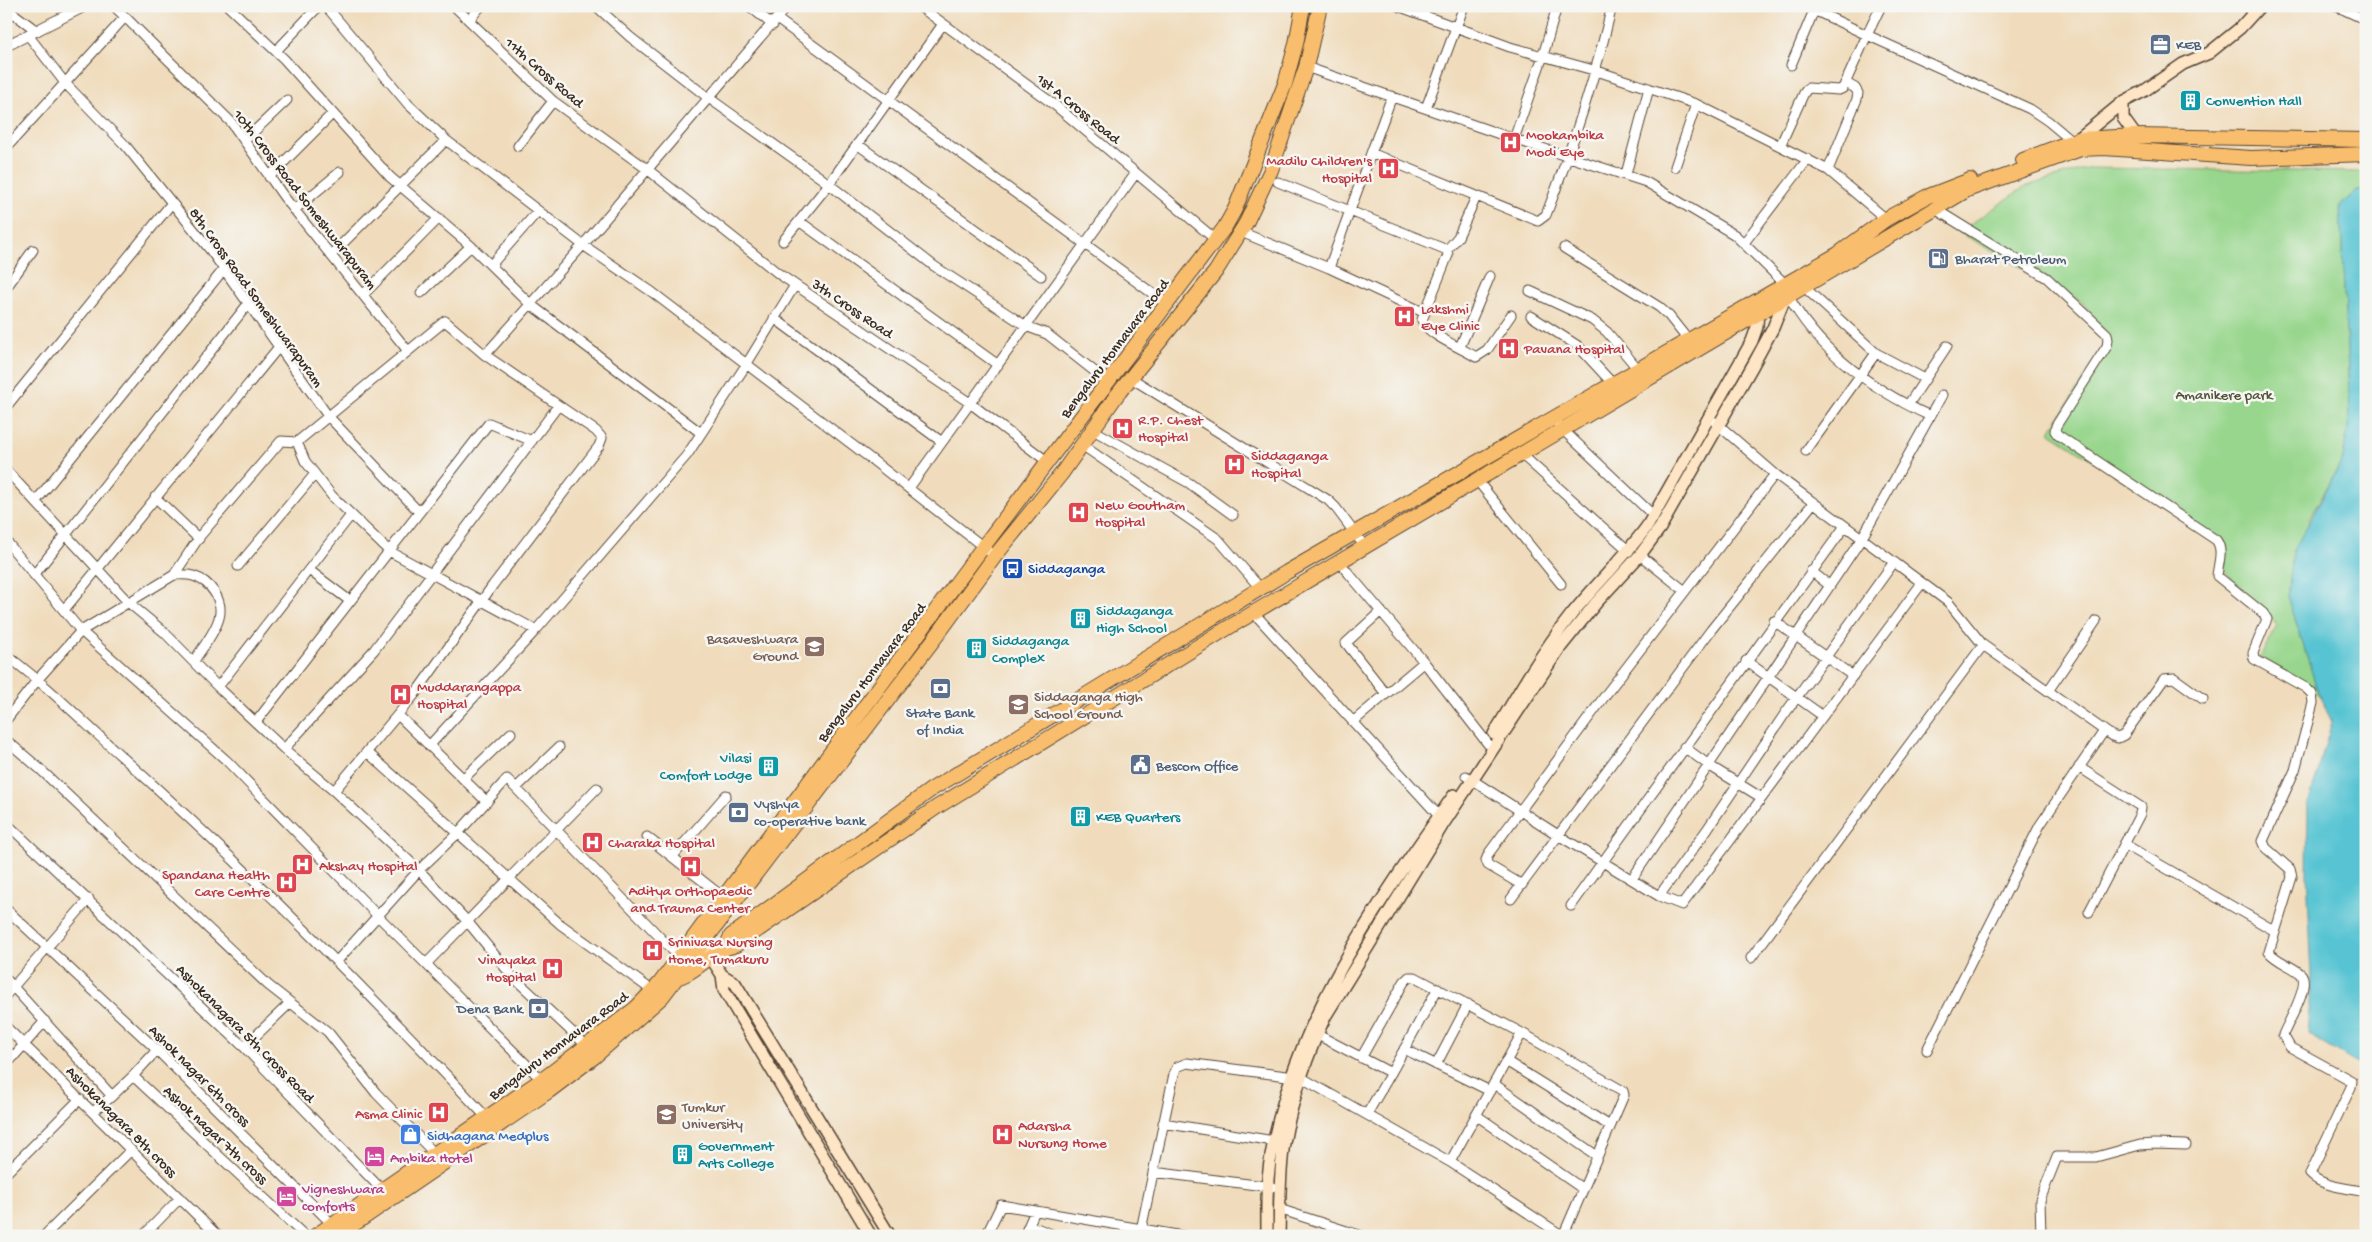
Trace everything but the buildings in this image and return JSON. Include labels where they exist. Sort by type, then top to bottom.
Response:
[{"type":"main road","name":"Bengaluru Honnavara Road","points":[[315,1236],[334,1230],[492,1122],[669,980],[699,939],[723,897],[1216,240],[1235,209],[1285,84],[1296,44],[1303,6]]},
{"type":"main road","name":"Bengaluru Honnavara Road","points":[[334,1230],[382,1190],[434,1153],[549,1091],[594,1057],[662,997],[679,957],[699,939],[740,894],[1131,378],[1216,271],[1241,232],[1271,170],[1306,67],[1320,6]]},
{"type":"main road","points":[[1787,290],[1803,286],[1967,190],[2075,144],[2123,102],[2144,91],[2183,64],[2209,53],[2240,28],[2260,6]]},
{"type":"main road","points":[[2123,102],[2123,118],[2136,136]]},
{"type":"main road","points":[[669,980],[712,958],[726,947],[736,945],[937,807],[1476,479],[1562,430],[1787,290],[1886,219],[1926,198],[2075,144],[2136,136],[2366,140]]},
{"type":"main road","points":[[2075,144],[2081,149],[2104,148],[2251,158],[2366,154]]},
{"type":"main road","points":[[1267,1236],[1267,1187],[1274,1142],[1297,1077],[1311,1026],[1336,975],[1391,886],[1438,816],[1469,778],[1560,649],[1596,603],[1640,555],[1660,528],[1761,350],[1787,290]]},
{"type":"main road","points":[[726,947],[731,936],[932,789],[1260,588],[1354,533],[1688,340],[1758,307]]},
{"type":"main road","points":[[1279,1236],[1280,1188],[1284,1143],[1297,1077],[1316,1034],[1469,778],[1521,687],[1555,636],[1585,598],[1629,551],[1654,516],[1752,341],[1758,307]]},
{"type":"main road","points":[[740,894],[736,917],[740,921],[748,923]]},
{"type":"main road","points":[[699,939],[722,976],[724,990],[871,1236]]},
{"type":"main road","points":[[722,976],[734,983],[890,1236]]},
{"type":"street","points":[[6,46],[86,6]]},
{"type":"street","name":"10th Cross Road Someshwarapuram","points":[[114,6],[231,122],[294,210],[408,351]]},
{"type":"street","points":[[228,6],[276,51],[382,170],[471,246],[530,304],[701,433]]},
{"type":"street","points":[[276,51],[319,6]]},
{"type":"street","points":[[326,6],[408,104],[446,140],[583,245],[652,292],[995,556]]},
{"type":"street","name":"11th Cross Road","points":[[454,6],[553,101],[647,168]]},
{"type":"street","points":[[469,20],[481,6]]},
{"type":"street","points":[[596,6],[630,37],[709,99],[829,184],[934,266],[1026,326],[1047,334],[1108,382]]},
{"type":"street","points":[[749,6],[888,100],[1168,304]]},
{"type":"street","points":[[485,355],[583,245],[787,6]]},
{"type":"street","name":"1st A Cross Road","points":[[919,6],[1056,106],[1216,240]]},
{"type":"street","points":[[1398,6],[1456,28],[1597,71],[1696,104],[1828,170],[1886,219]]},
{"type":"street","points":[[1426,108],[1464,6]]},
{"type":"street","points":[[1514,139],[1543,56],[1557,6]]},
{"type":"street","points":[[1371,153],[1538,221],[1546,215],[1569,156],[1597,71],[1612,6]]},
{"type":"street","points":[[1780,146],[1808,88],[1839,90],[1846,83],[1881,6]]},
{"type":"street","points":[[2336,6],[2366,20]]},
{"type":"street","name":"8th Cross Road Someshwarapuram","points":[[6,8],[32,33],[65,83],[125,145],[224,269],[278,348],[328,416],[419,512]]},
{"type":"street","points":[[1791,65],[1812,15],[1816,11],[2030,109],[2048,121],[2075,144]]},
{"type":"street","points":[[6,148],[125,17]]},
{"type":"street","points":[[783,240],[829,184],[944,24]]},
{"type":"street","points":[[1306,67],[1514,139],[1626,174],[1665,192],[1744,243],[1787,290],[1802,320],[1859,376],[1930,416]]},
{"type":"street","points":[[1828,170],[1858,93],[1855,88],[1846,83]]},
{"type":"street","points":[[1626,174],[1648,88]]},
{"type":"street","points":[[1329,268],[1392,96]]},
{"type":"street","points":[[244,140],[287,100]]},
{"type":"street","points":[[518,146],[553,101]]},
{"type":"street","points":[[1675,167],[1696,104]]},
{"type":"street","points":[[269,177],[332,114]]},
{"type":"street","points":[[331,255],[446,140]]},
{"type":"street","points":[[858,144],[1041,276]]},
{"type":"street","points":[[1744,243],[1808,159]]},
{"type":"street","name":"3th Cross Road","points":[[647,168],[694,207],[795,284],[970,404],[1048,462]]},
{"type":"street","points":[[294,210],[340,172]]},
{"type":"street","points":[[909,488],[1136,173]]},
{"type":"street","points":[[1278,182],[1447,250]]},
{"type":"street","points":[[1476,197],[1458,237],[1447,250],[1448,255],[1424,312],[1422,320],[1424,327],[1476,357],[1487,350],[1511,315]]},
{"type":"street","points":[[6,407],[171,204]]},
{"type":"street","points":[[1935,209],[2047,278],[2107,334],[2107,346],[2056,426],[2055,431],[2216,540],[2220,545],[2221,552],[2217,576],[2263,613],[2267,619],[2253,653],[2254,659],[2306,688],[2312,694],[2313,702],[2299,759],[2263,841],[2266,848],[2290,868],[2292,877],[2290,890],[2269,952],[2273,957],[2300,974],[2304,980],[2303,989],[2283,1035],[2285,1042],[2290,1047],[2352,1081],[2351,1087],[2310,1174],[2315,1180],[2324,1183],[2366,1192]]},
{"type":"street","points":[[491,265],[538,211]]},
{"type":"street","points":[[363,295],[439,218]]},
{"type":"street","points":[[799,222],[998,365]]},
{"type":"street","points":[[1241,232],[1329,268],[1424,312]]},
{"type":"street","points":[[421,293],[471,246]]},
{"type":"street","points":[[1564,248],[1659,307],[1669,316],[1688,340]]},
{"type":"street","points":[[6,288],[34,250]]},
{"type":"street","points":[[36,501],[224,269]]},
{"type":"street","points":[[1460,348],[1490,276]]},
{"type":"street","points":[[429,746],[536,630],[671,474],[746,365],[795,284]]},
{"type":"street","points":[[1803,286],[1876,352],[1925,379]]},
{"type":"street","points":[[1530,291],[1592,320],[1607,332],[1638,369]]},
{"type":"street","points":[[34,575],[248,304]]},
{"type":"street","points":[[1531,316],[1578,346],[1613,384]]},
{"type":"street","points":[[774,318],[942,442]]},
{"type":"street","points":[[6,720],[38,678],[81,631],[130,603],[174,574],[198,539],[281,441],[297,442],[444,321],[485,355],[596,431],[602,438],[599,446],[482,601],[416,694],[334,791]]},
{"type":"street","points":[[1908,405],[1947,346]]},
{"type":"street","points":[[64,610],[155,496],[278,348]]},
{"type":"street","points":[[1806,451],[1876,352]]},
{"type":"street","points":[[1131,378],[1328,500],[1365,547]]},
{"type":"street","points":[[1632,879],[1862,538],[1942,395]]},
{"type":"street","points":[[284,749],[374,650],[558,406]]},
{"type":"street","points":[[1553,418],[1562,430],[1654,516]]},
{"type":"street","points":[[1709,418],[1775,474],[1953,607],[1983,645],[2104,731],[2118,738],[2124,735],[2164,679],[2169,677],[2203,699]]},
{"type":"street","points":[[256,722],[489,422],[532,441]]},
{"type":"street","points":[[1093,430],[1189,483],[1233,515]]},
{"type":"street","points":[[297,442],[305,461],[332,496],[389,551],[536,630]]},
{"type":"street","points":[[1082,445],[1218,539],[1260,588]]},
{"type":"street","points":[[1520,453],[1629,551]]},
{"type":"street","points":[[6,470],[97,570],[130,603],[194,661],[218,687],[284,749],[334,791],[419,870],[466,921],[512,976],[587,1046]]},
{"type":"street","points":[[238,566],[315,474]]},
{"type":"street","points":[[1522,885],[1488,865],[1486,860],[1519,811],[1775,474]]},
{"type":"street","points":[[1476,479],[1561,584]]},
{"type":"street","points":[[155,496],[198,539]]},
{"type":"street","points":[[1511,899],[1711,630],[1814,502]]},
{"type":"street","points":[[218,687],[351,515]]},
{"type":"street","points":[[1571,906],[1844,526]]},
{"type":"street","points":[[6,541],[81,631],[226,760],[542,1080]]},
{"type":"street","points":[[1640,555],[1685,590]]},
{"type":"street","points":[[1339,562],[1424,662],[1488,744]]},
{"type":"street","points":[[1659,896],[1797,697],[1894,562]]},
{"type":"street","points":[[309,570],[350,601]]},
{"type":"street","points":[[1810,571],[1829,585]]},
{"type":"street","points":[[174,574],[193,576],[206,583],[216,593],[220,604],[219,618],[194,661]]},
{"type":"street","points":[[1469,778],[1519,811],[1659,896],[1682,905],[1922,583]]},
{"type":"street","points":[[1381,611],[1346,643],[1386,694]]},
{"type":"street","points":[[1254,613],[1354,721],[1438,816]]},
{"type":"street","points":[[1774,621],[1853,676]]},
{"type":"street","points":[[2048,691],[2096,621]]},
{"type":"street","points":[[1750,958],[1983,645]]},
{"type":"street","points":[[6,655],[38,678],[79,718],[186,813],[337,961],[492,1122]]},
{"type":"street","points":[[1746,661],[1823,716]]},
{"type":"street","points":[[1354,721],[1424,662]]},
{"type":"street","points":[[398,715],[486,802]]},
{"type":"street","points":[[1926,1050],[2035,833],[2104,731]]},
{"type":"street","points":[[463,779],[511,733]]},
{"type":"street","points":[[6,740],[40,769],[268,985],[328,1032],[376,1093],[434,1153]]},
{"type":"street","points":[[516,788],[559,747]]},
{"type":"street","points":[[1684,747],[1710,766],[1739,782],[1762,798]]},
{"type":"street","points":[[367,752],[576,937],[653,991]]},
{"type":"street","points":[[2078,767],[2141,807],[2089,912]]},
{"type":"street","points":[[337,961],[379,917],[419,870],[458,832],[507,779],[679,957]]},
{"type":"street","points":[[426,964],[597,788]]},
{"type":"street","points":[[673,856],[726,795]]},
{"type":"street","name":"Ashokanagara 5th Cross Road","points":[[6,823],[89,899],[244,1047],[382,1190]]},
{"type":"street","points":[[647,837],[723,897]]},
{"type":"street","points":[[2124,844],[2275,931]]},
{"type":"street","points":[[6,995],[89,899]]},
{"type":"street","name":"Ashok nagar 6th cross","points":[[6,909],[48,946],[157,1050],[334,1230]]},
{"type":"street","points":[[1146,1232],[1153,1172],[1174,1074],[1177,1067],[1187,1063],[1297,1077],[1367,1114],[1450,1162],[1563,1236],[1624,1094],[1623,1091],[1522,1033],[1415,977],[1409,977],[1404,982],[1361,1058]]},
{"type":"street","points":[[6,979],[112,1096]]},
{"type":"street","points":[[1367,1114],[1438,988]]},
{"type":"street","points":[[244,1047],[290,1003]]},
{"type":"street","points":[[1436,1065],[1468,1004]]},
{"type":"street","points":[[6,1065],[45,1022]]},
{"type":"street","name":"Ashokanagara 8th cross","points":[[6,1026],[218,1236]]},
{"type":"street","points":[[1450,1162],[1522,1033]]},
{"type":"street","points":[[1316,1034],[1390,1073]]},
{"type":"street","points":[[1404,1049],[1436,1065],[1492,1088],[1597,1156]]},
{"type":"street","points":[[6,1050],[13,1057]]},
{"type":"street","points":[[93,1112],[133,1076],[157,1050]]},
{"type":"street","points":[[1506,1061],[1610,1126]]},
{"type":"street","name":"Ashok nagar 7th cross","points":[[133,1076],[305,1236]]},
{"type":"street","points":[[6,1173],[80,1099]]},
{"type":"street","points":[[1476,1115],[1583,1189]]},
{"type":"street","points":[[1163,1123],[1274,1142]]},
{"type":"street","points":[[2041,1236],[2040,1200],[2056,1157],[2096,1157],[2140,1145],[2186,1146]]},
{"type":"street","points":[[44,1236],[132,1150]]},
{"type":"street","points":[[1153,1172],[1280,1188]]},
{"type":"street","points":[[143,1236],[180,1198]]},
{"type":"street","points":[[986,1236],[1001,1205],[1146,1232],[1183,1236]]},
{"type":"street","points":[[1280,1209],[1362,1236]]},
{"type":"street","points":[[1024,1236],[1035,1211]]},
{"type":"street","points":[[1029,1225],[1056,1236]]},
{"type":"green space","name":"Amanikere park","points":[[2090,168],[2366,172],[2366,191],[2357,191],[2340,205],[2350,414],[2343,459],[2309,519],[2288,596],[2319,695],[2260,657],[2277,625],[2223,569],[2228,547],[2049,432],[2110,340],[2083,303],[1959,232],[2026,186]]},
{"type":"water","points":[[2357,191],[2366,191],[2366,1069],[2307,1034],[2312,977],[2307,873],[2308,805],[2332,722],[2319,695],[2288,596],[2293,552],[2343,459],[2350,414],[2340,205]]},
{"type":"place","name":"KEB","points":[[2160,44]]},
{"type":"place","name":"Convention Hall","points":[[2190,100]]},
{"type":"place","name":"Mookambika Modi Eye","points":[[1510,143]]},
{"type":"place","name":"Madilu Children's Hospital","points":[[1388,169]]},
{"type":"place","name":"Bharat Petroleum","points":[[1939,258]]},
{"type":"place","name":"Lakshmi Eye Clinic","points":[[1405,317]]},
{"type":"place","name":"Pavana Hospital","points":[[1508,348]]},
{"type":"place","name":"R.P. Chest Hospital","points":[[1122,428]]},
{"type":"place","name":"Siddaganga Hospital","points":[[1235,464]]},
{"type":"place","name":"New Goutham Hospital","points":[[1079,513]]},
{"type":"place","name":"Siddaganga","points":[[1012,568]]},
{"type":"place","name":"Siddaganga High School","points":[[1080,619]]},
{"type":"place","name":"Basaveshwara Ground","points":[[814,647]]},
{"type":"place","name":"Siddaganga Complex","points":[[976,649]]},
{"type":"place","name":"State Bank of India","points":[[940,689]]},
{"type":"place","name":"Muddarangappa Hospital","points":[[401,695]]},
{"type":"place","name":"Siddaganga High School Ground","points":[[1018,705]]},
{"type":"place","name":"Bescom Office","points":[[1140,765]]},
{"type":"place","name":"Vilasi Comfort Lodge","points":[[768,766]]},
{"type":"place","name":"Vyshya co-operative bank","points":[[738,812]]},
{"type":"place","name":"KEB Quarters","points":[[1080,816]]},
{"type":"place","name":"Charaka Hospital","points":[[592,842]]},
{"type":"place","name":"Akshay Hospital","points":[[303,865]]},
{"type":"place","name":"Aditya Orthopaedic and Trauma Center","points":[[690,867]]},
{"type":"place","name":"Spandana Health Care Centre","points":[[286,883]]},
{"type":"place","name":"Srinivasa Nursing Home, Tumakuru","points":[[652,950]]},
{"type":"place","name":"Vinayaka Hospital","points":[[552,968]]},
{"type":"place","name":"Dena Bank","points":[[539,1008]]},
{"type":"place","name":"Asma Clinic","points":[[438,1113]]},
{"type":"place","name":"Tumkur University","points":[[666,1115]]},
{"type":"place","name":"Adarsha Nursung Home","points":[[1002,1134]]},
{"type":"place","name":"Sidhagana Medplus","points":[[411,1135]]},
{"type":"place","name":"Government Arts College","points":[[682,1154]]},
{"type":"place","name":"Ambika Hotel","points":[[374,1157]]},
{"type":"place","name":"Vigneshwara comforts","points":[[286,1197]]}]
